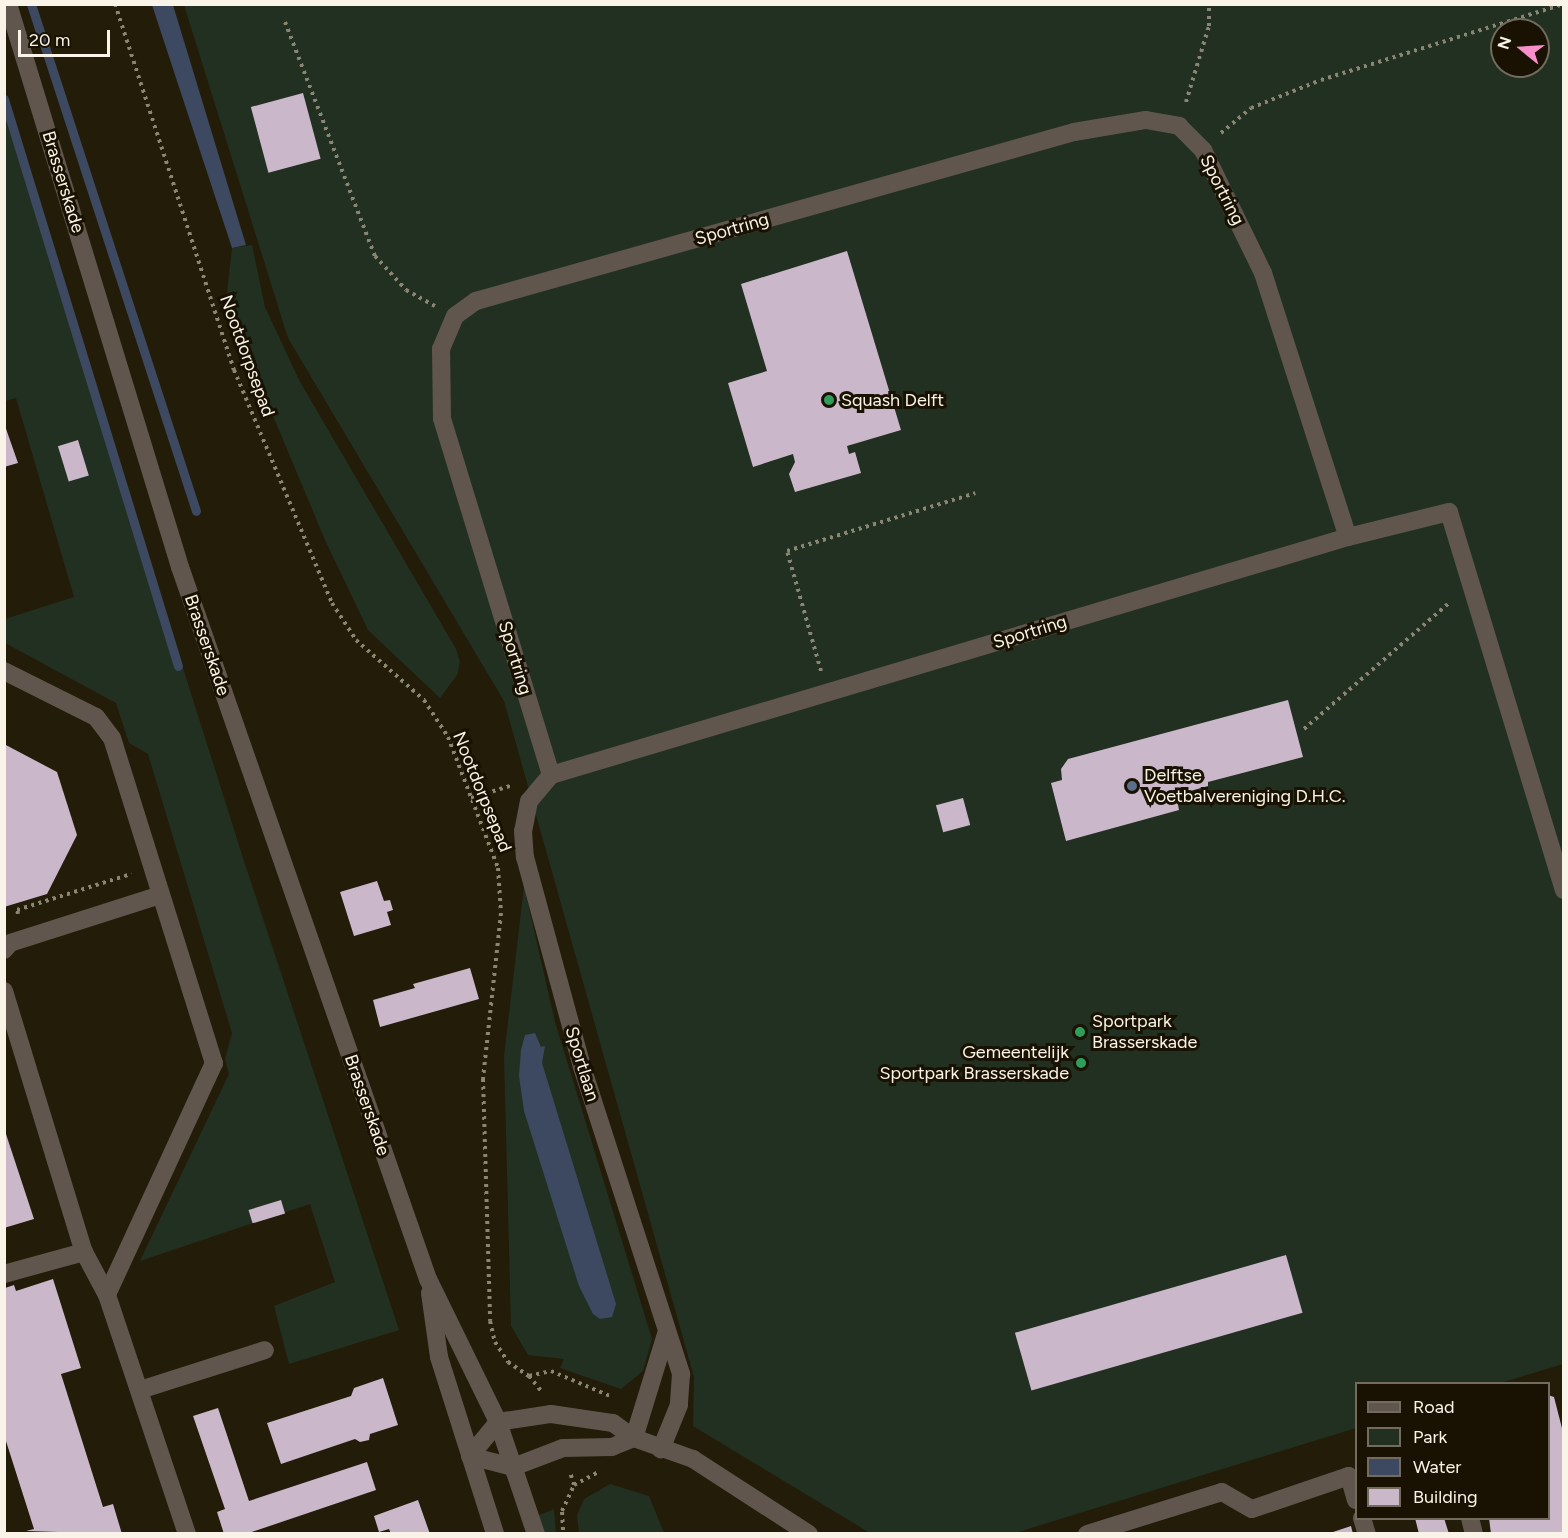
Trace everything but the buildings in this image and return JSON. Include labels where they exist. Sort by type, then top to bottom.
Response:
[{"type":"street","name":"Brasserskade","points":[[8,4],[180,567],[428,1280],[498,1422],[537,1533]]},
{"type":"street","name":"Sportring","points":[[1146,120],[1179,126],[1203,150],[1263,273],[1348,537],[550,775],[441,418],[441,349],[455,316],[476,301],[1074,132],[1146,120]]},
{"type":"street","points":[[1348,537],[1449,512],[1563,890]]},
{"type":"street","points":[[4,671],[96,717],[112,738],[214,1063],[107,1295]]},
{"type":"street","points":[[535,791],[550,775]]},
{"type":"street","name":"Sportlaan","points":[[535,791],[526,811],[525,857],[582,1066],[666,1334],[681,1374],[679,1405],[661,1449]]},
{"type":"street","points":[[4,950],[10,943],[160,895]]},
{"type":"street","points":[[4,991],[84,1252],[107,1295],[187,1533]]},
{"type":"street","points":[[4,1274],[84,1252]]},
{"type":"street","name":"Brasserskade","points":[[428,1280],[439,1357],[495,1533]]},
{"type":"street","points":[[634,1438],[666,1334]]},
{"type":"street","points":[[140,1390],[266,1350]]},
{"type":"street","points":[[634,1438],[612,1447],[563,1448],[513,1467],[470,1456],[498,1422],[550,1414],[612,1423],[634,1438],[693,1459],[809,1533]]},
{"type":"street","points":[[1087,1533],[1222,1492],[1252,1509],[1348,1476],[1355,1497]]},
{"type":"path","name":"Nootdorpsepad","points":[[115,4],[234,370],[332,603],[356,640],[424,700],[448,738],[498,868],[501,914],[483,1079],[490,1321],[495,1342],[508,1362],[529,1376],[542,1392],[550,1414]]},
{"type":"path","points":[[1179,126],[1209,26],[1209,4]]},
{"type":"path","points":[[1203,150],[1251,108],[1321,80],[1563,4]]},
{"type":"path","points":[[285,22],[375,255],[406,290],[455,316]]},
{"type":"path","points":[[827,692],[787,551],[975,493]]},
{"type":"path","points":[[1304,729],[1471,584]]},
{"type":"path","points":[[471,798],[506,785],[535,791]]},
{"type":"path","points":[[563,1448],[574,1485],[562,1511],[563,1533]]},
{"type":"green space","name":"Sportpark Brasserskade","points":[[184,5],[1563,5],[1563,1364],[1503,1382],[1355,1382],[1355,1428],[1015,1533],[870,1533],[693,1426],[694,1377],[504,701],[288,338]]},
{"type":"green space","points":[[4,101],[243,858],[399,1330],[289,1364],[274,1306],[335,1282],[310,1204],[140,1261],[229,1074],[225,1059],[232,1033],[148,754],[129,743],[116,703],[5,643],[5,619],[74,597],[16,398],[5,401]]},
{"type":"green space","points":[[252,245],[265,307],[299,380],[456,649],[460,662],[457,675],[440,698],[368,630],[325,540],[256,375],[226,302],[232,248]]},
{"type":"green space","points":[[524,886],[555,1022],[652,1339],[643,1371],[621,1389],[560,1368],[564,1359],[528,1355],[511,1326],[504,1056]]},
{"type":"green space","points":[[610,1484],[649,1496],[664,1533],[579,1533],[577,1515],[584,1499]]},
{"type":"green space","points":[[554,1509],[556,1533],[543,1533],[537,1516]]},
{"type":"water","points":[[152,5],[173,5],[246,245],[232,248]]},
{"type":"water","points":[[535,1033],[541,1047],[545,1046],[542,1063],[616,1304],[612,1317],[600,1319],[593,1314],[579,1286],[524,1111],[519,1076],[521,1050],[525,1035]]},
{"type":"waterway","points":[[31,4],[196,511]]},
{"type":"waterway","points":[[4,99],[178,666]]},
{"type":"place","name":"Squash Delft","points":[[829,400]]},
{"type":"place","name":"Delftse Voetbalvereniging D.H.C.","points":[[1132,786]]},
{"type":"place","name":"Sportpark Brasserskade","points":[[1080,1032]]},
{"type":"place","name":"Gemeentelijk Sportpark Brasserskade","points":[[1081,1063]]}]
